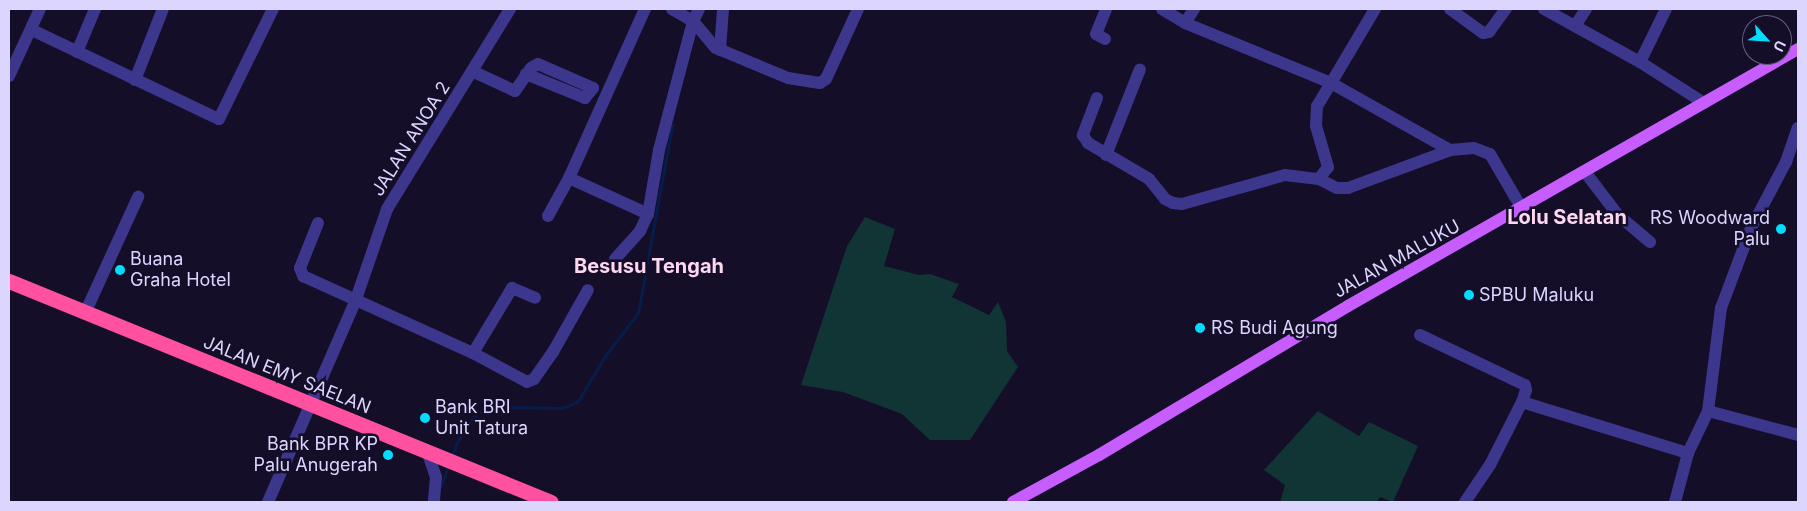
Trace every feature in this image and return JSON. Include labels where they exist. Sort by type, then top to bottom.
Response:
[{"type":"highway","name":"JALAN EMY SAELAN","points":[[10,284],[467,467],[544,501]]},
{"type":"main road","name":"JALAN MALUKU","points":[[1013,502],[1798,49]]},
{"type":"street","points":[[9,76],[32,30],[40,9]]},
{"type":"street","points":[[77,52],[95,9]]},
{"type":"street","points":[[135,80],[163,9]]},
{"type":"street","points":[[32,30],[219,119],[273,9]]},
{"type":"street","name":"JALAN ANOA 2","points":[[268,502],[355,302],[387,209],[474,72],[510,9]]},
{"type":"street","points":[[548,216],[569,178],[645,9]]},
{"type":"street","points":[[672,9],[693,21],[718,49],[788,78],[820,83],[826,79],[858,9]]},
{"type":"street","points":[[615,259],[640,231],[648,214],[659,150],[693,21],[699,9]]},
{"type":"street","points":[[718,49],[722,9]]},
{"type":"street","points":[[1105,38],[1096,34],[1106,9]]},
{"type":"street","points":[[1162,9],[1185,23],[1331,83],[1450,150]]},
{"type":"street","points":[[1185,23],[1194,9]]},
{"type":"street","points":[[1340,189],[1328,167],[1316,126],[1317,106],[1374,9]]},
{"type":"street","points":[[1450,9],[1484,33],[1490,32],[1506,9]]},
{"type":"street","points":[[1544,9],[1640,62],[1704,103]]},
{"type":"street","points":[[1575,26],[1586,9]]},
{"type":"street","points":[[1640,62],[1666,9]]},
{"type":"street","points":[[1106,155],[1140,70]]},
{"type":"street","points":[[474,72],[512,91],[520,87],[526,74]]},
{"type":"street","points":[[1097,98],[1083,135],[1088,142],[1106,155],[1149,179],[1165,199],[1173,203],[1182,204],[1285,175],[1319,179],[1340,189],[1370,182],[1450,150],[1474,148],[1490,154],[1522,207]]},
{"type":"street","points":[[1675,502],[1688,453],[1708,411],[1721,308],[1751,228],[1786,162],[1798,128]]},
{"type":"street","points":[[1319,179],[1328,167]]},
{"type":"street","points":[[1585,172],[1618,215],[1650,242]]},
{"type":"street","points":[[569,178],[648,214]]},
{"type":"street","points":[[85,313],[138,197]]},
{"type":"street","points":[[318,224],[300,273],[355,302],[473,353],[531,382],[553,352],[588,290]]},
{"type":"street","points":[[473,353],[512,288],[536,298]]},
{"type":"street","points":[[1420,335],[1525,385],[1526,390],[1522,402],[1490,465],[1465,502]]},
{"type":"street","points":[[1522,402],[1688,453]]},
{"type":"street","points":[[1708,411],[1798,435]]},
{"type":"street","points":[[430,452],[436,477],[434,502]]},
{"type":"green space","points":[[865,217],[895,229],[884,266],[919,275],[930,274],[959,284],[952,297],[989,315],[998,302],[1006,322],[1007,351],[1018,367],[970,440],[930,440],[902,414],[843,392],[801,385],[847,246]]},
{"type":"green space","points":[[1318,411],[1359,436],[1369,422],[1418,446],[1393,502],[1380,497],[1377,502],[1280,502],[1285,485],[1264,470]]},
{"type":"waterway","points":[[451,458],[458,440],[476,414],[503,407],[563,408],[578,401],[607,353],[638,313],[672,125]]},
{"type":"waterway","points":[[441,486],[448,466]]},
{"type":"place","name":"RS Woodward Palu","points":[[1781,229]]},
{"type":"place","name":"Buana Graha Hotel","points":[[120,270]]},
{"type":"place","name":"SPBU Maluku","points":[[1469,295]]},
{"type":"place","name":"RS Budi Agung","points":[[1200,328]]},
{"type":"place","name":"Bank BRI Unit Tatura","points":[[425,418]]},
{"type":"place","name":"Bank BPR KP Palu Anugerah","points":[[388,455]]},
{"type":"district","name":"Lolu Selatan","points":[[1567,217]]},
{"type":"district","name":"Besusu Tengah","points":[[649,266]]}]
